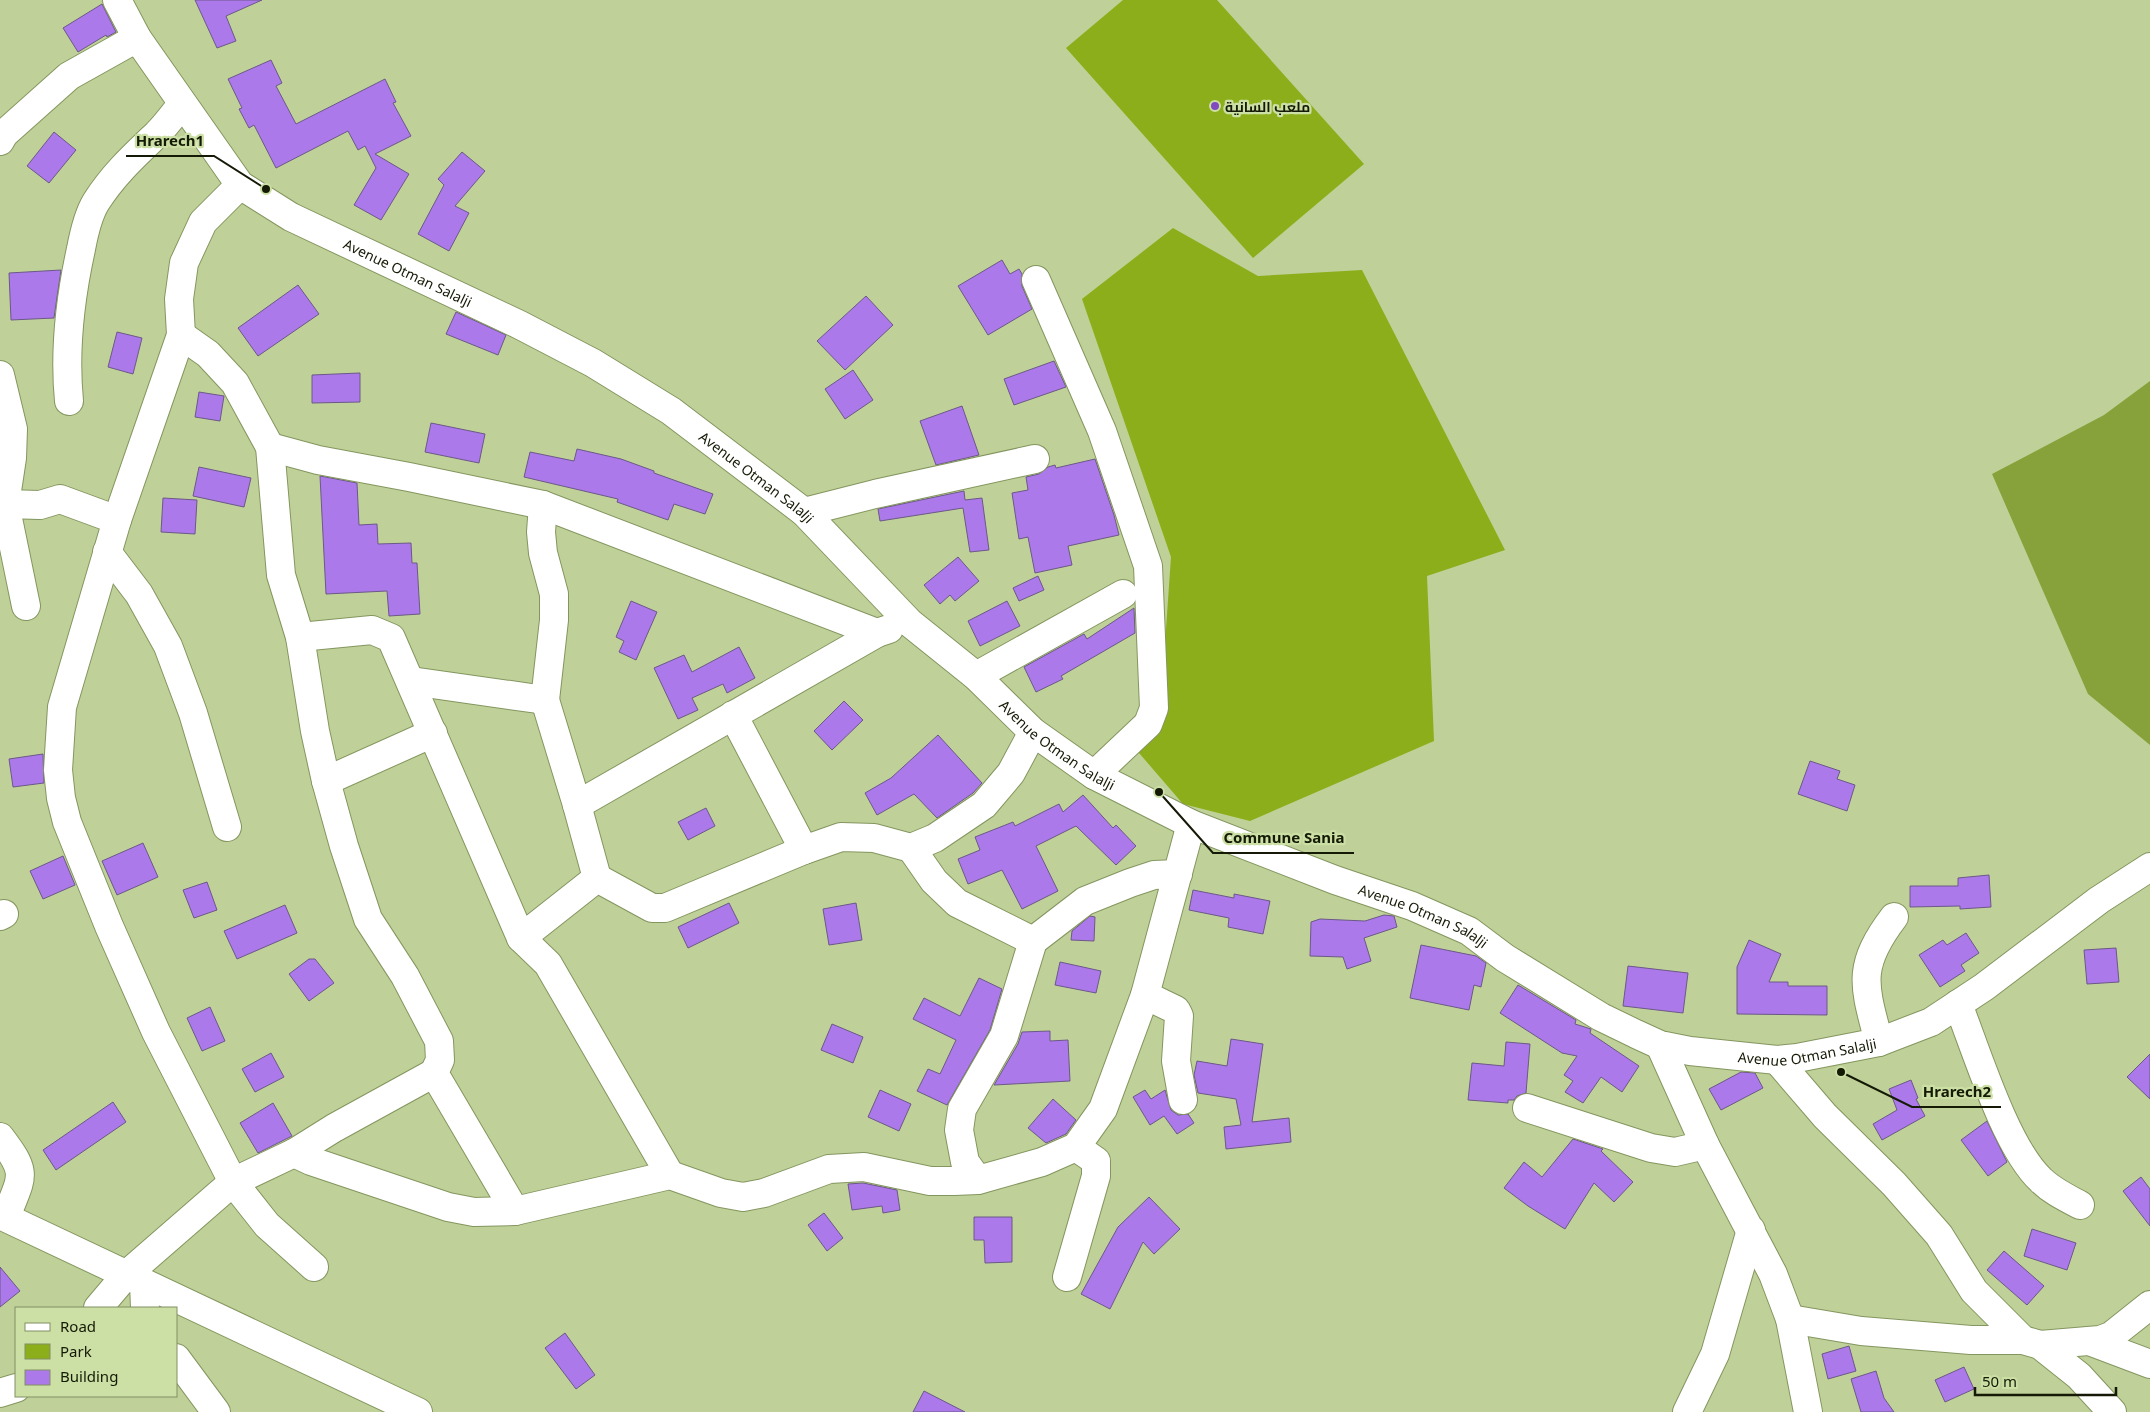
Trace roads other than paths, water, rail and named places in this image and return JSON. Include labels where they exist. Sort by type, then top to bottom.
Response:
[{"type":"street","name":"Avenue Otman Salalji","points":[[117,0],[137,38],[240,184],[291,217],[520,325],[593,363],[671,411],[804,512],[910,623],[976,676],[1034,732],[1094,775],[1191,824],[1335,880],[1412,906],[1469,931],[1505,958],[1582,1006],[1636,1034],[1660,1044],[1721,1056],[1777,1060],[1879,1042],[1931,1022],[1984,987],[2099,900],[2150,867]]},
{"type":"street","points":[[0,141],[4,134],[68,76],[137,38]]},
{"type":"street","points":[[69,401],[66,374],[67,341],[78,263],[85,229],[95,204],[112,180],[138,150],[158,133],[182,104]]},
{"type":"street","points":[[240,184],[203,222],[184,263],[179,299],[181,335],[117,520],[62,707],[58,770],[61,798],[67,822],[88,876],[152,1024],[233,1182],[267,1225],[314,1267]]},
{"type":"street","points":[[1036,280],[1102,431],[1148,566],[1154,708],[1148,724],[1128,746],[1094,775]]},
{"type":"street","points":[[100,1307],[139,1289],[233,1182],[294,1153],[334,1128],[434,1073],[440,1060],[439,1041],[405,976],[368,919],[344,846],[314,731],[300,637],[281,576],[270,447],[236,383],[208,354],[181,335]]},
{"type":"street","points":[[0,375],[13,429],[12,458],[5,504],[26,606]]},
{"type":"street","points":[[270,447],[318,460],[543,505],[877,633]]},
{"type":"street","points":[[804,512],[875,494],[1035,459]]},
{"type":"street","points":[[5,504],[40,505],[60,499],[117,520]]},
{"type":"street","points":[[543,505],[541,532],[543,554],[550,574],[554,603],[554,620],[544,700],[577,805],[597,878],[652,908],[665,908],[804,850],[841,837],[874,838],[912,848],[935,838],[984,805],[1011,773],[1034,732]]},
{"type":"street","points":[[107,552],[139,594],[168,646],[194,713],[227,827]]},
{"type":"street","points":[[976,676],[1123,594]]},
{"type":"street","points":[[577,805],[877,633],[910,623]]},
{"type":"street","points":[[300,637],[372,630],[391,638],[521,938],[548,964],[670,1175]]},
{"type":"street","points":[[411,681],[544,700]]},
{"type":"street","points":[[733,715],[804,850]]},
{"type":"street","points":[[326,781],[433,733]]},
{"type":"street","points":[[294,1153],[311,1161],[448,1207],[474,1212],[516,1211],[670,1175],[721,1193],[743,1197],[764,1193],[829,1169],[864,1167],[930,1181],[978,1180],[1042,1162],[1076,1147],[1103,1109],[1145,995],[1191,824]]},
{"type":"street","points":[[912,848],[934,881],[957,903],[1033,941]]},
{"type":"street","points":[[978,1180],[965,1162],[959,1130],[962,1110],[1004,1036],[1033,941],[1085,901],[1130,882],[1154,875],[1178,874]]},
{"type":"street","points":[[521,938],[597,878]]},
{"type":"street","points":[[1879,1042],[1866,994],[1865,981],[1874,948],[1894,918]]},
{"type":"street","points":[[1145,995],[1176,1010],[1179,1016],[1176,1061],[1183,1100]]},
{"type":"street","points":[[1958,1004],[2000,1110],[2030,1167],[2049,1187],[2080,1205]]},
{"type":"street","points":[[1660,1044],[1705,1146],[1773,1274],[1790,1319],[1808,1412]]},
{"type":"street","points":[[1777,1060],[1825,1116],[1894,1184],[1939,1235],[1974,1291],[2032,1343],[2079,1376],[2112,1412]]},
{"type":"street","points":[[434,1073],[516,1211]]},
{"type":"street","points":[[1527,1108],[1651,1148],[1675,1152],[1705,1146]]},
{"type":"street","points":[[0,1137],[18,1160],[21,1174],[20,1182],[3,1216],[139,1289],[418,1412]]},
{"type":"street","points":[[1067,1276],[1096,1176],[1096,1161],[1076,1147]]},
{"type":"street","points":[[1687,1412],[1715,1354],[1751,1230]]},
{"type":"street","points":[[1790,1319],[1862,1331],[1972,1340],[2032,1343],[2089,1341],[2111,1336],[2150,1305]]},
{"type":"street","points":[[2089,1341],[2150,1364]]},
{"type":"street","points":[[178,1361],[216,1412]]},
{"type":"street","points":[[0,1393],[15,1388]]},
{"type":"place","name":"ملعب السانية","points":[[1215,106]]},
{"type":"place","name":"Hrarech1","points":[[266,189]]},
{"type":"place","name":"Commune Sania","points":[[1159,792]]},
{"type":"place","name":"Hrarech2","points":[[1841,1072]]}]
